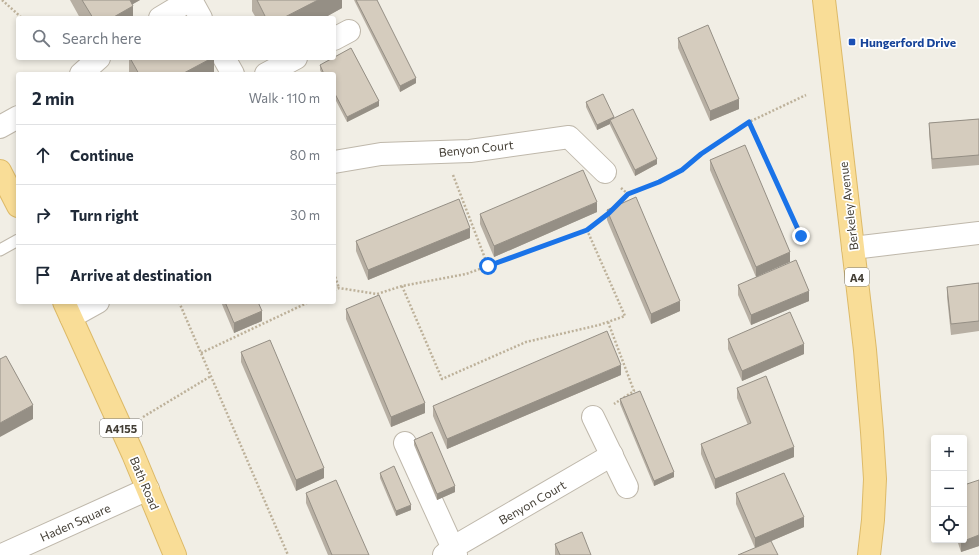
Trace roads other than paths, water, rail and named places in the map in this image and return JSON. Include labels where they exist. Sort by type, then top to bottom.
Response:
[{"type":"main road","name":"Berkeley Avenue","points":[[824,0],[865,350],[875,479],[873,520],[869,555]]},
{"type":"main road","points":[[0,171],[16,202]]},
{"type":"main road","name":"Bath Road","points":[[67,310],[148,489],[175,555]]},
{"type":"street","points":[[163,16],[191,0],[200,16]]},
{"type":"street","points":[[83,72],[98,60]]},
{"type":"street","points":[[225,60],[232,72]]},
{"type":"street","points":[[270,72],[292,60]]},
{"type":"street","points":[[0,127],[16,118]]},
{"type":"street","name":"Benyon Court","points":[[336,162],[381,154],[470,151],[569,137],[605,172]]},
{"type":"street","points":[[854,248],[979,233]]},
{"type":"street","points":[[67,310],[90,304]]},
{"type":"street","points":[[593,417],[627,486]]},
{"type":"street","name":"Benyon Court","points":[[405,443],[451,553],[612,455]]},
{"type":"street","name":"Haden Square","points":[[2,555],[148,489]]},
{"type":"lane","points":[[0,250],[16,241]]},
{"type":"place","name":"Hungerford Drive","points":[[852,42]]}]
